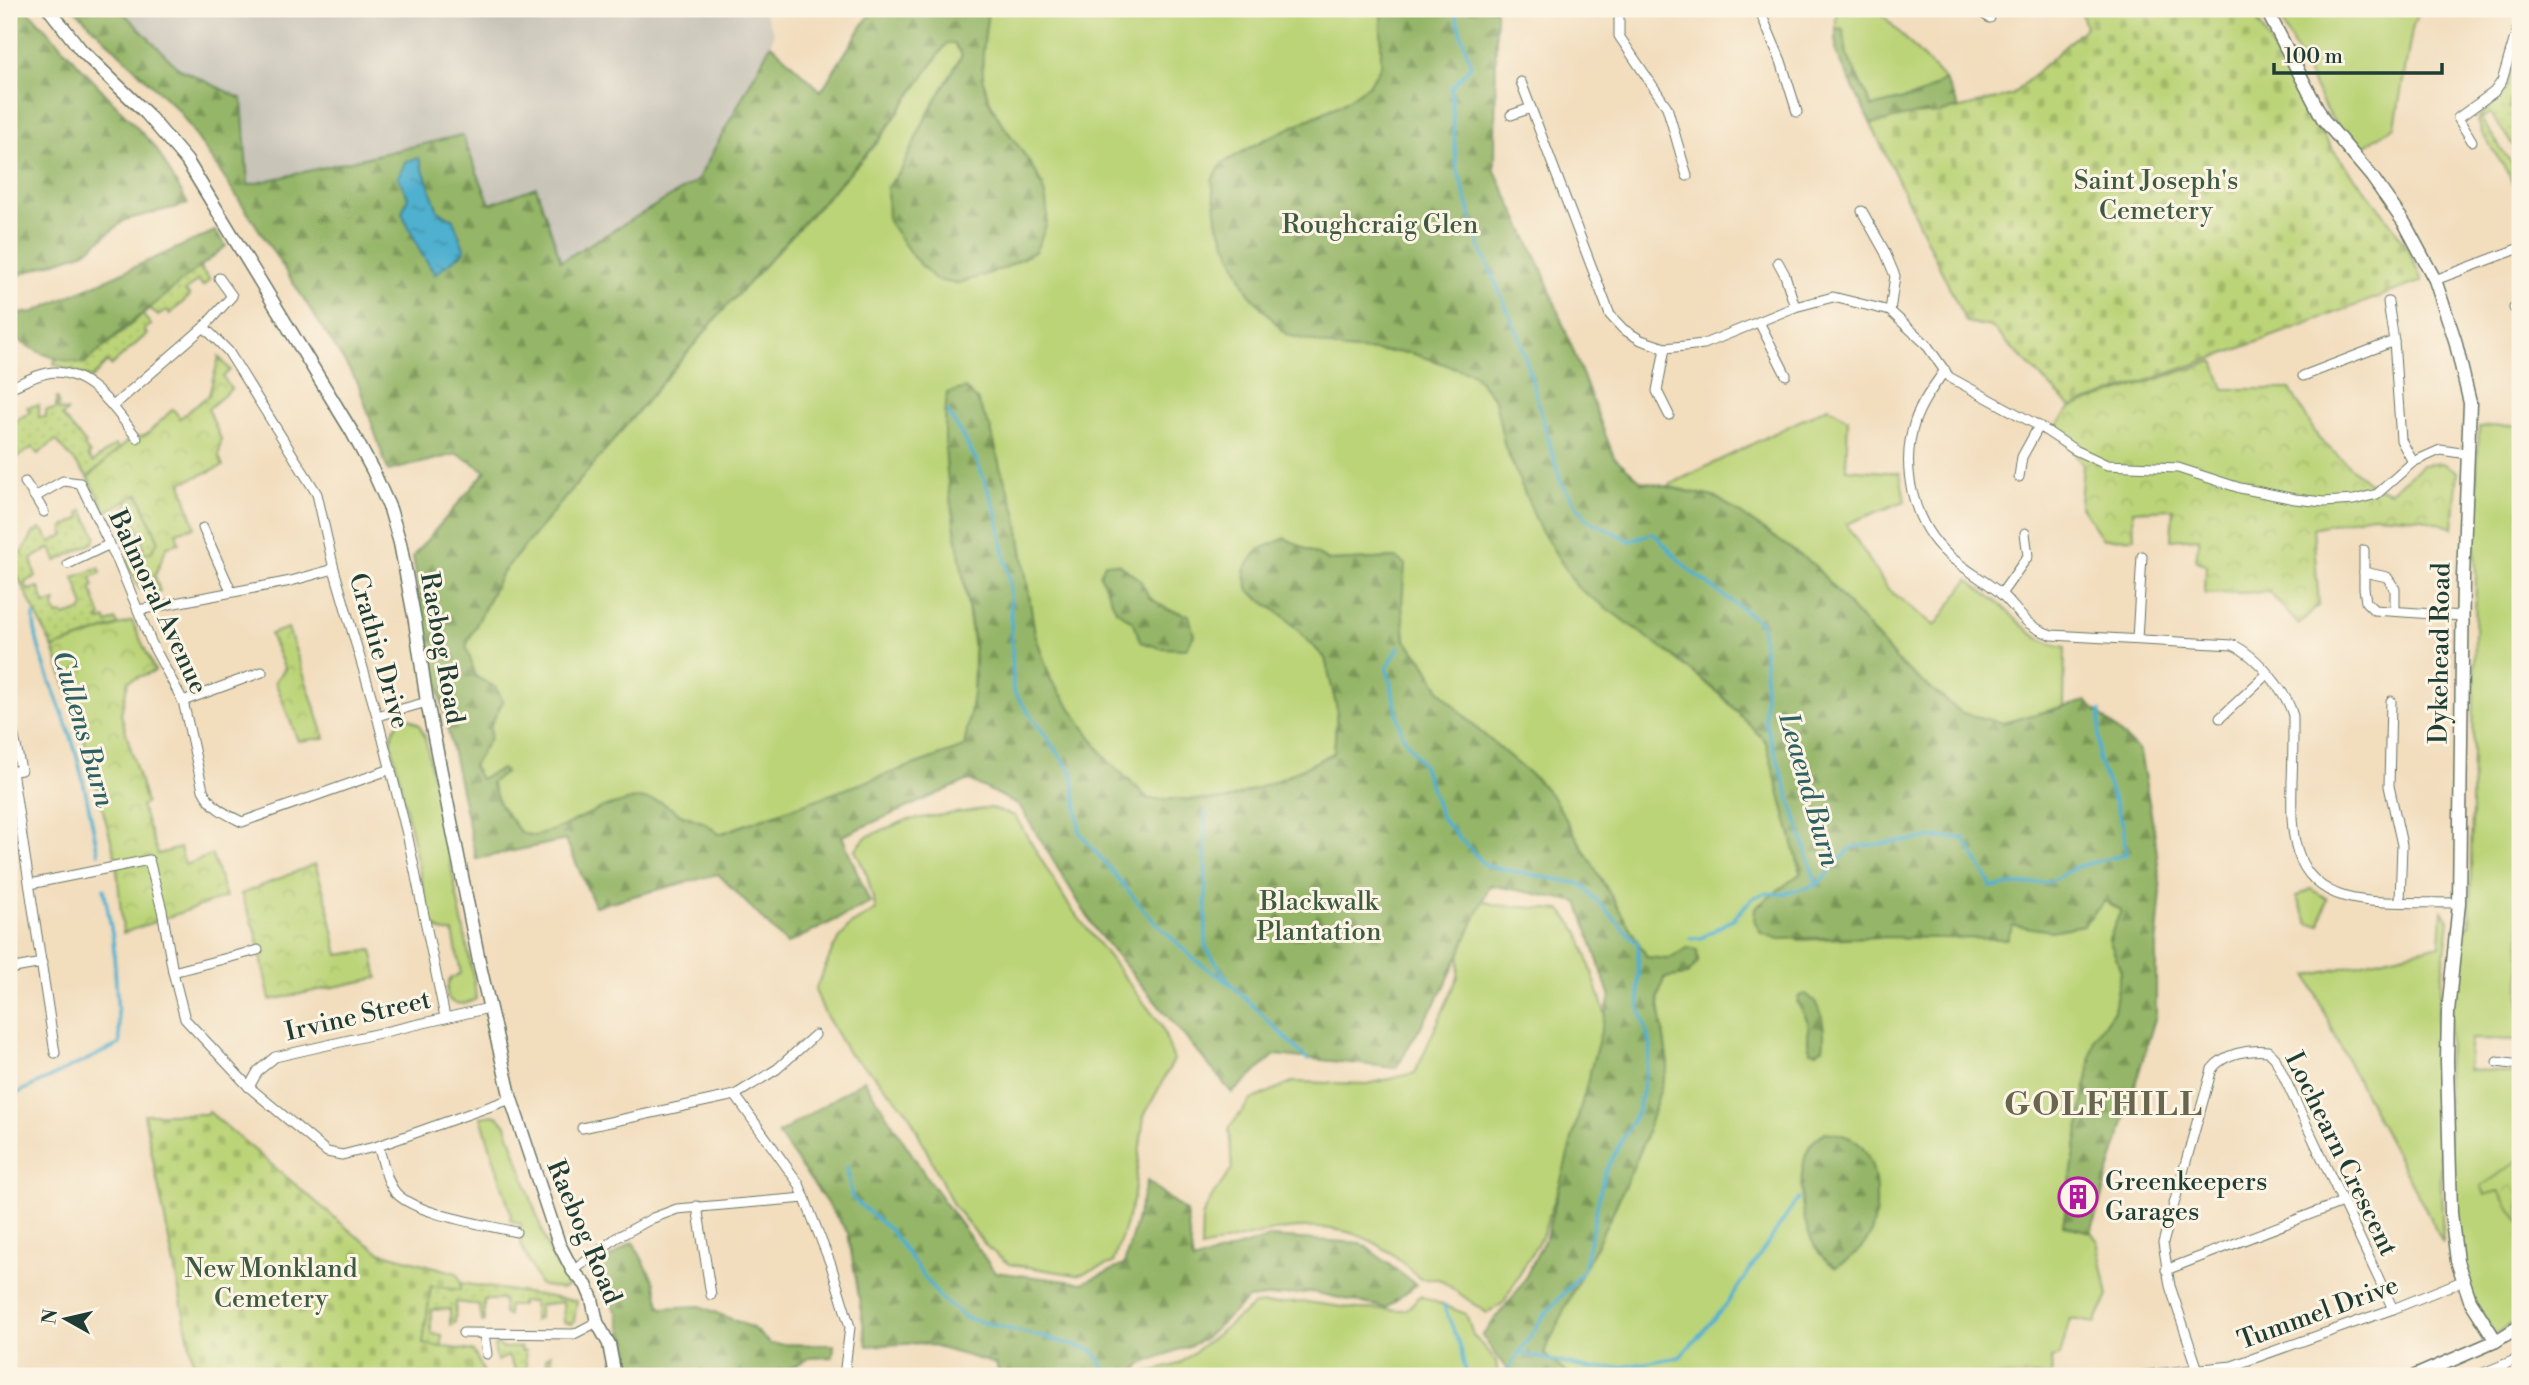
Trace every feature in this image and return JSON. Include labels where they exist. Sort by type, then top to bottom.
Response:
[{"type":"main road","name":"Raebog Road","points":[[49,9],[81,50],[146,113],[187,160],[352,432],[390,509],[400,543],[415,621],[426,702],[489,1008],[511,1099],[559,1244],[592,1299],[597,1322],[608,1344],[615,1376]]},
{"type":"main road","name":"Dykehead Road","points":[[2266,9],[2323,119],[2372,177],[2405,224],[2435,280],[2455,340],[2470,403],[2463,616],[2459,903],[2448,1012],[2451,1213],[2454,1245],[2462,1281],[2470,1300],[2496,1341]]},
{"type":"main road","points":[[2415,1376],[2496,1341],[2520,1326]]},
{"type":"street","points":[[1619,9],[1619,36],[1667,107],[1687,176]]},
{"type":"street","points":[[1759,9],[1781,61],[1797,112]]},
{"type":"street","points":[[1976,9],[1990,18]]},
{"type":"street","points":[[2507,9],[2520,12]]},
{"type":"street","points":[[2472,141],[2458,118],[2494,92],[2502,81],[2520,20]]},
{"type":"street","points":[[1521,82],[1611,315],[1623,329],[1641,340],[1665,348],[1704,344],[1795,307],[1833,297],[1890,312],[1926,344],[1949,377],[2039,426],[2075,450],[2107,465],[2178,468],[2273,496],[2324,502],[2354,500],[2377,494],[2413,462],[2440,450],[2468,454]]},
{"type":"street","points":[[1511,115],[1531,108]]},
{"type":"street","points":[[1862,211],[1895,276],[1890,312]]},
{"type":"street","points":[[2435,280],[2520,248]]},
{"type":"street","points":[[1778,262],[1795,307]]},
{"type":"street","points":[[113,406],[204,327],[232,296],[219,278]]},
{"type":"street","points":[[2388,302],[2394,341],[2401,440],[2413,462]]},
{"type":"street","points":[[1759,322],[1786,375]]},
{"type":"street","name":"Crathie Drive","points":[[204,327],[228,351],[317,494],[334,569],[391,769],[445,1017]]},
{"type":"street","points":[[2303,376],[2394,341]]},
{"type":"street","points":[[1665,348],[1657,391],[1669,415]]},
{"type":"street","points":[[1945,370],[1915,420],[1911,439],[1910,471],[1915,506],[1924,525],[1946,552],[2001,594],[2027,624],[2036,630],[2052,635],[2233,645],[2242,649],[2290,701],[2293,716],[2291,827],[2302,863],[2319,885],[2334,893],[2363,900],[2459,903]]},
{"type":"street","points":[[9,388],[53,372],[86,381],[113,406],[137,438]]},
{"type":"street","points":[[2019,477],[2022,457],[2039,426]]},
{"type":"street","name":"Balmoral Avenue","points":[[35,497],[62,481],[80,483],[110,544],[157,655],[184,701],[203,790],[216,810],[242,822],[391,769]]},
{"type":"street","points":[[25,482],[44,512]]},
{"type":"street","points":[[204,528],[231,591]]},
{"type":"street","points":[[2001,594],[2028,556],[2025,533]]},
{"type":"street","points":[[68,564],[110,544]]},
{"type":"street","points":[[2364,550],[2366,602],[2374,610],[2463,616]]},
{"type":"street","points":[[2137,639],[2142,556]]},
{"type":"street","points":[[138,610],[291,581],[334,569]]},
{"type":"street","points":[[2364,572],[2388,577],[2395,589],[2392,611]]},
{"type":"street","points":[[184,701],[262,672]]},
{"type":"street","points":[[2220,718],[2267,674]]},
{"type":"street","points":[[2391,701],[2389,786],[2402,845],[2400,901]]},
{"type":"street","points":[[377,716],[426,702]]},
{"type":"street","points":[[9,713],[21,770],[10,772],[55,1053]]},
{"type":"street","points":[[30,884],[149,860],[162,910],[173,972],[186,1018],[249,1087],[327,1152],[342,1155],[378,1146],[511,1099]]},
{"type":"street","points":[[173,972],[258,950]]},
{"type":"street","points":[[9,969],[42,964]]},
{"type":"street","name":"Irvine Street","points":[[249,1087],[258,1071],[275,1057],[489,1008]]},
{"type":"street","points":[[582,1128],[734,1095],[777,1069],[816,1035]]},
{"type":"street","name":"Lochearn Crescent","points":[[2198,1370],[2166,1270],[2163,1243],[2212,1069],[2218,1061],[2244,1052],[2268,1051],[2275,1058],[2393,1309]]},
{"type":"street","points":[[2497,1062],[2520,1065]]},
{"type":"street","points":[[734,1095],[799,1184],[805,1198],[831,1265],[850,1327],[844,1376]]},
{"type":"street","points":[[378,1146],[392,1187],[415,1206],[516,1232]]},
{"type":"street","points":[[573,1271],[616,1238],[653,1218],[677,1209],[805,1198]]},
{"type":"street","points":[[2166,1270],[2342,1202]]},
{"type":"street","points":[[697,1206],[711,1295]]},
{"type":"street","name":"Tummel Drive","points":[[2143,1375],[2232,1366],[2393,1309],[2462,1281]]},
{"type":"street","points":[[463,1333],[574,1334],[597,1322]]},
{"type":"street","points":[[484,1334],[487,1354]]},
{"type":"street","points":[[2476,1376],[2520,1358]]},
{"type":"shaded area","points":[[120,9],[762,9],[774,32],[771,44],[697,181],[561,262],[536,188],[490,204],[462,135],[248,185],[242,99],[178,68]]},
{"type":"green space","points":[[9,9],[27,9],[156,148],[188,204],[125,220],[85,252],[23,273],[9,283]]},
{"type":"green space","name":"Blackwalk Plantation","points":[[74,9],[120,9],[178,68],[242,99],[248,185],[462,135],[490,204],[536,187],[561,261],[697,181],[771,44],[821,91],[873,9],[988,9],[983,58],[986,94],[999,119],[1036,173],[1047,203],[1047,220],[1036,251],[1005,268],[957,284],[936,280],[913,257],[888,221],[887,187],[901,171],[924,121],[962,55],[954,43],[947,43],[877,142],[718,316],[501,574],[466,646],[476,677],[495,687],[503,701],[491,724],[490,738],[473,766],[480,779],[502,769],[505,772],[491,783],[500,805],[521,833],[536,836],[601,808],[639,798],[661,802],[680,814],[705,823],[719,834],[964,747],[971,710],[975,659],[953,520],[945,425],[947,393],[965,388],[977,400],[991,429],[1000,467],[1016,512],[1035,634],[1051,680],[1107,760],[1149,799],[1226,800],[1279,780],[1334,753],[1337,709],[1325,658],[1286,618],[1249,591],[1244,570],[1258,550],[1285,538],[1329,561],[1396,558],[1405,564],[1402,604],[1405,640],[1422,659],[1441,692],[1476,728],[1537,780],[1554,799],[1647,957],[1668,959],[1688,948],[1697,950],[1698,962],[1687,975],[1664,978],[1658,998],[1668,1065],[1643,1145],[1544,1354],[1570,1376],[1512,1376],[1482,1336],[1521,1286],[1546,1237],[1610,997],[1578,902],[1490,885],[1444,988],[1396,1068],[1275,1055],[1232,1093],[1097,932],[1019,805],[969,780],[842,836],[870,903],[787,944],[718,874],[595,906],[566,840],[476,859],[422,611],[413,556],[486,471],[457,454],[388,471],[358,383],[179,111]]},
{"type":"green space","points":[[988,9],[1381,9],[1381,66],[1369,85],[1342,104],[1264,140],[1223,163],[1343,349],[1411,353],[1474,374],[1495,400],[1505,447],[1673,656],[1722,696],[1766,742],[1801,873],[1755,908],[1799,940],[1873,937],[2013,924],[2051,931],[2105,901],[2121,911],[2109,939],[2121,971],[2114,1010],[2094,1040],[2063,1225],[2091,1232],[2097,1240],[2108,1296],[2095,1323],[2070,1319],[2060,1356],[2051,1358],[2052,1376],[1570,1376],[1544,1354],[1643,1145],[1668,1065],[1658,998],[1664,978],[1688,948],[1668,959],[1647,957],[1554,799],[1537,780],[1476,728],[1441,692],[1422,659],[1405,640],[1396,558],[1329,561],[1285,538],[1249,591],[1286,618],[1325,658],[1337,709],[1334,753],[1279,780],[1226,800],[1149,799],[1107,760],[1051,680],[1035,634],[1016,512],[1000,467],[991,429],[946,462],[974,649],[973,701],[964,747],[719,834],[705,823],[680,814],[661,802],[601,808],[535,837],[520,832],[500,805],[491,782],[505,773],[502,769],[480,779],[472,766],[490,738],[491,724],[503,701],[495,687],[476,677],[466,646],[501,574],[718,316],[877,143],[947,43],[954,42],[962,55],[924,121],[901,171],[887,187],[1043,185],[999,119],[986,90],[982,59]]},
{"type":"green space","name":"Roughcraig Glen","points":[[1381,9],[1496,9],[1495,171],[1541,267],[1614,457],[1641,481],[1717,498],[1813,564],[1900,664],[1962,713],[2003,723],[2086,701],[2140,752],[2155,836],[2161,892],[2156,947],[2156,1015],[2091,1232],[2063,1225],[2094,1039],[2114,1010],[2121,971],[2109,939],[2121,910],[2105,901],[2083,925],[2051,931],[2013,925],[2007,939],[1779,939],[1761,933],[1754,920],[1755,908],[1801,873],[1766,742],[1722,696],[1673,656],[1577,587],[1539,527],[1505,447],[1495,400],[1474,374],[1411,353],[1343,349],[1287,335],[1249,294],[1218,225],[1212,180],[1223,163],[1264,140],[1342,104],[1369,85],[1381,66]]},
{"type":"green space","points":[[1836,9],[1877,9],[1945,80],[1920,95],[1872,107],[1847,55],[1843,29],[1836,30]]},
{"type":"green space","name":"Saint Joseph's Cemetery","points":[[2080,9],[2252,9],[2308,111],[2329,144],[2393,226],[2422,281],[2071,407],[1991,327],[1966,322],[1871,124],[1914,115],[1941,113],[2012,95],[2086,27]]},
{"type":"green space","points":[[2275,9],[2421,9],[2413,25],[2395,126],[2357,151],[2327,112]]},
{"type":"green space","points":[[1843,29],[1847,55],[1872,107],[1920,95],[1945,80],[1959,108],[1941,113],[1927,128],[1927,112],[1871,124],[1836,52],[1836,30]]},
{"type":"green space","points":[[2520,42],[2520,73],[2509,108],[2520,110],[2520,155],[2490,113],[2481,119],[2518,173],[2520,172],[2520,200],[2509,175],[2477,121],[2504,92],[2512,74]]},
{"type":"green space","points":[[215,231],[226,246],[124,328],[84,364],[44,354],[9,333],[9,299],[18,314],[34,312]]},
{"type":"green space","points":[[199,267],[210,280],[203,286],[198,280],[185,291],[190,296],[170,314],[167,310],[158,316],[150,308]]},
{"type":"green space","points":[[148,310],[143,315],[151,325],[144,330],[147,334],[111,366],[107,362],[92,378],[54,364],[55,359],[84,364]]},
{"type":"green space","points":[[219,357],[230,370],[223,377],[231,389],[208,409],[221,439],[219,456],[223,466],[181,483],[195,527],[176,532],[179,543],[167,546],[155,576],[160,592],[151,596],[139,588],[126,561],[152,551],[158,540],[139,494],[106,512],[88,477],[128,441],[146,435],[173,409],[180,418],[209,395]]},
{"type":"green space","points":[[2214,361],[2224,389],[2290,389],[2319,439],[2371,485],[2390,492],[2422,465],[2443,463],[2458,472],[2453,528],[2423,518],[2371,515],[2313,528],[2319,605],[2299,625],[2269,592],[2205,594],[2206,565],[2196,560],[2199,538],[2171,540],[2173,509],[2133,511],[2134,538],[2103,539],[2080,505],[2083,464],[2055,428],[2071,407]]},
{"type":"green space","points":[[56,398],[59,410],[67,411],[62,416],[86,444],[84,446],[93,462],[115,445],[119,449],[88,477],[56,440],[38,454],[33,447],[12,461],[15,469],[9,466],[9,424],[30,412],[27,407],[39,405],[39,417],[46,417],[46,410],[56,409]]},
{"type":"green space","points":[[1828,407],[1848,419],[1846,469],[1900,473],[1905,501],[1846,524],[1888,589],[1935,626],[1968,580],[2038,638],[2065,647],[2064,706],[2003,723],[1962,713],[1900,664],[1813,564],[1717,498],[1667,486]]},
{"type":"green space","points":[[2520,425],[2520,1040],[2471,1039],[2468,1069],[2520,1074],[2520,1318],[2495,1335],[2473,1299],[2453,1232],[2447,1073],[2456,939],[2470,923],[2476,574],[2474,535],[2479,427]]},
{"type":"green space","points":[[138,494],[158,540],[152,551],[137,557],[135,552],[143,549],[143,542],[131,511],[126,512],[124,508],[129,506],[127,500]]},
{"type":"green space","points":[[83,510],[96,536],[93,543],[56,561],[51,548],[31,559],[36,577],[25,582],[28,590],[39,587],[44,604],[56,602],[54,606],[57,615],[64,616],[81,611],[84,607],[74,577],[99,568],[101,573],[91,577],[94,586],[91,587],[101,617],[98,619],[106,619],[107,623],[116,620],[118,625],[53,648],[9,559],[9,553],[13,555],[16,550],[22,553],[38,529],[43,530],[50,542],[65,535],[62,528],[81,518],[79,513]]},
{"type":"green space","points":[[1105,563],[1119,564],[1140,580],[1149,597],[1167,609],[1189,615],[1194,635],[1186,649],[1160,648],[1141,642],[1133,622],[1116,610],[1100,575]]},
{"type":"green space","points":[[132,621],[155,671],[128,681],[121,714],[146,803],[141,806],[158,854],[180,848],[185,865],[212,855],[226,897],[123,933],[116,859],[82,732],[53,648]]},
{"type":"green space","points":[[288,628],[325,738],[298,741],[275,681],[285,669],[270,634]]},
{"type":"green space","points":[[409,718],[419,725],[425,737],[474,981],[476,999],[469,1002],[452,1002],[447,994],[450,979],[461,973],[453,932],[440,930],[430,919],[391,741],[398,723]]},
{"type":"green space","points":[[991,808],[1015,816],[1068,904],[1161,1025],[1174,1060],[1144,1116],[1133,1201],[1113,1263],[1077,1275],[1009,1264],[988,1248],[953,1205],[908,1112],[872,1073],[848,1053],[824,1012],[815,990],[834,947],[849,926],[876,910],[867,875],[855,850],[866,837],[907,820]]},
{"type":"green space","points":[[315,864],[327,902],[338,955],[372,950],[378,978],[270,1000],[256,933],[241,894]]},
{"type":"green space","points":[[2311,889],[2327,899],[2320,925],[2309,924],[2296,897]]},
{"type":"green space","points":[[1454,891],[1496,905],[1561,910],[1579,932],[1611,1032],[1543,1234],[1503,1303],[1487,1313],[1439,1279],[1420,1279],[1396,1257],[1369,1240],[1328,1228],[1285,1229],[1201,1248],[1202,1217],[1212,1197],[1232,1169],[1229,1128],[1251,1100],[1292,1082],[1368,1084],[1415,1073],[1458,977],[1462,919]]},
{"type":"green space","points":[[2442,911],[2449,920],[2436,1029],[2443,1243],[2356,1078],[2308,976],[2440,945]]},
{"type":"green space","points":[[1806,994],[1820,1011],[1822,1018],[1823,1048],[1817,1052],[1809,1048],[1808,1023],[1797,1002],[1799,996]]},
{"type":"green space","points":[[864,1080],[928,1179],[995,1272],[1082,1283],[1124,1265],[1147,1181],[1186,1212],[1193,1262],[1270,1237],[1361,1243],[1416,1285],[1386,1308],[1312,1292],[1248,1299],[1202,1341],[1141,1364],[1133,1376],[1000,1376],[996,1364],[922,1343],[867,1346],[848,1233],[778,1134]]},
{"type":"green space","name":"New Monkland Cemetery","points":[[208,1111],[354,1234],[380,1252],[457,1273],[461,1283],[460,1290],[431,1287],[423,1344],[473,1351],[486,1376],[196,1376],[144,1114],[206,1114]]},
{"type":"green space","points":[[481,1117],[499,1117],[506,1125],[550,1254],[568,1286],[561,1289],[540,1285],[521,1245],[521,1224],[510,1220],[511,1214]]},
{"type":"green space","points":[[1825,1132],[1849,1137],[1860,1145],[1871,1165],[1876,1191],[1875,1218],[1868,1239],[1854,1255],[1836,1267],[1814,1246],[1803,1213],[1801,1195],[1804,1161],[1809,1147]]},
{"type":"green space","points":[[2520,1159],[2520,1223],[2498,1191],[2485,1195],[2481,1187]]},
{"type":"green space","points":[[633,1242],[654,1281],[661,1308],[700,1306],[753,1328],[770,1344],[834,1345],[833,1357],[809,1358],[777,1376],[634,1376],[617,1312],[600,1286],[599,1265]]},
{"type":"green space","points":[[461,1283],[577,1301],[574,1321],[572,1324],[564,1322],[563,1302],[539,1305],[539,1318],[534,1321],[534,1302],[508,1306],[508,1316],[504,1314],[503,1300],[484,1300],[482,1322],[479,1305],[456,1302],[455,1323],[450,1325],[450,1309],[431,1310],[431,1334],[442,1335],[442,1347],[423,1344],[431,1286],[460,1290]]},
{"type":"green space","points":[[1420,1296],[1466,1314],[1473,1335],[1496,1361],[1498,1376],[1144,1376],[1179,1364],[1254,1305],[1306,1302],[1358,1309],[1406,1310]]},
{"type":"green space","points":[[497,1343],[502,1348],[521,1347],[521,1351],[525,1351],[527,1374],[547,1372],[546,1358],[551,1354],[553,1370],[579,1368],[581,1376],[514,1376],[517,1374],[508,1356],[497,1361],[494,1346]]},
{"type":"water","points":[[419,158],[438,211],[453,219],[465,251],[435,274],[421,253],[402,213],[408,197],[398,177],[406,161]]},
{"type":"waterway","name":"Leaend Burn","points":[[1454,9],[1471,66],[1451,88],[1456,164],[1480,247],[1520,339],[1561,483],[1587,519],[1630,541],[1653,533],[1689,570],[1761,623],[1765,662],[1765,721],[1817,885],[1852,847],[1930,838],[1964,838],[1992,887],[2049,882],[2076,867],[2126,854],[2123,824],[2098,759],[2100,711]]},
{"type":"waterway","points":[[948,412],[977,461],[997,514],[1010,584],[1013,691],[1072,772],[1080,833],[1151,918],[1195,960],[1233,986],[1308,1060]]},
{"type":"waterway","name":"Cullens Burn","points":[[34,615],[43,660],[77,757],[98,853]]},
{"type":"waterway","points":[[1399,647],[1387,668],[1402,734],[1423,766],[1442,819],[1486,866],[1581,884],[1638,944],[1639,1006],[1651,1046],[1638,1110],[1604,1174],[1583,1271],[1543,1317],[1504,1376]]},
{"type":"waterway","points":[[1205,812],[1206,948],[1231,984]]},
{"type":"waterway","points":[[1690,938],[1701,938],[1733,919],[1753,898],[1765,893],[1782,894],[1817,885]]},
{"type":"waterway","name":"Cullens Burn","points":[[9,1097],[120,1044],[113,939],[104,889]]},
{"type":"waterway","points":[[847,1167],[852,1198],[890,1230],[940,1298],[966,1318],[1093,1350],[1109,1376]]},
{"type":"waterway","points":[[1519,1353],[1590,1369],[1622,1367],[1680,1357],[1726,1305],[1798,1199]]},
{"type":"waterway","points":[[1444,1306],[1461,1349],[1466,1376]]},
{"type":"place","name":"Greenkeepers Garages","points":[[2078,1197]]},
{"type":"district","name":"GOLFHILL","points":[[2104,1105]]}]
